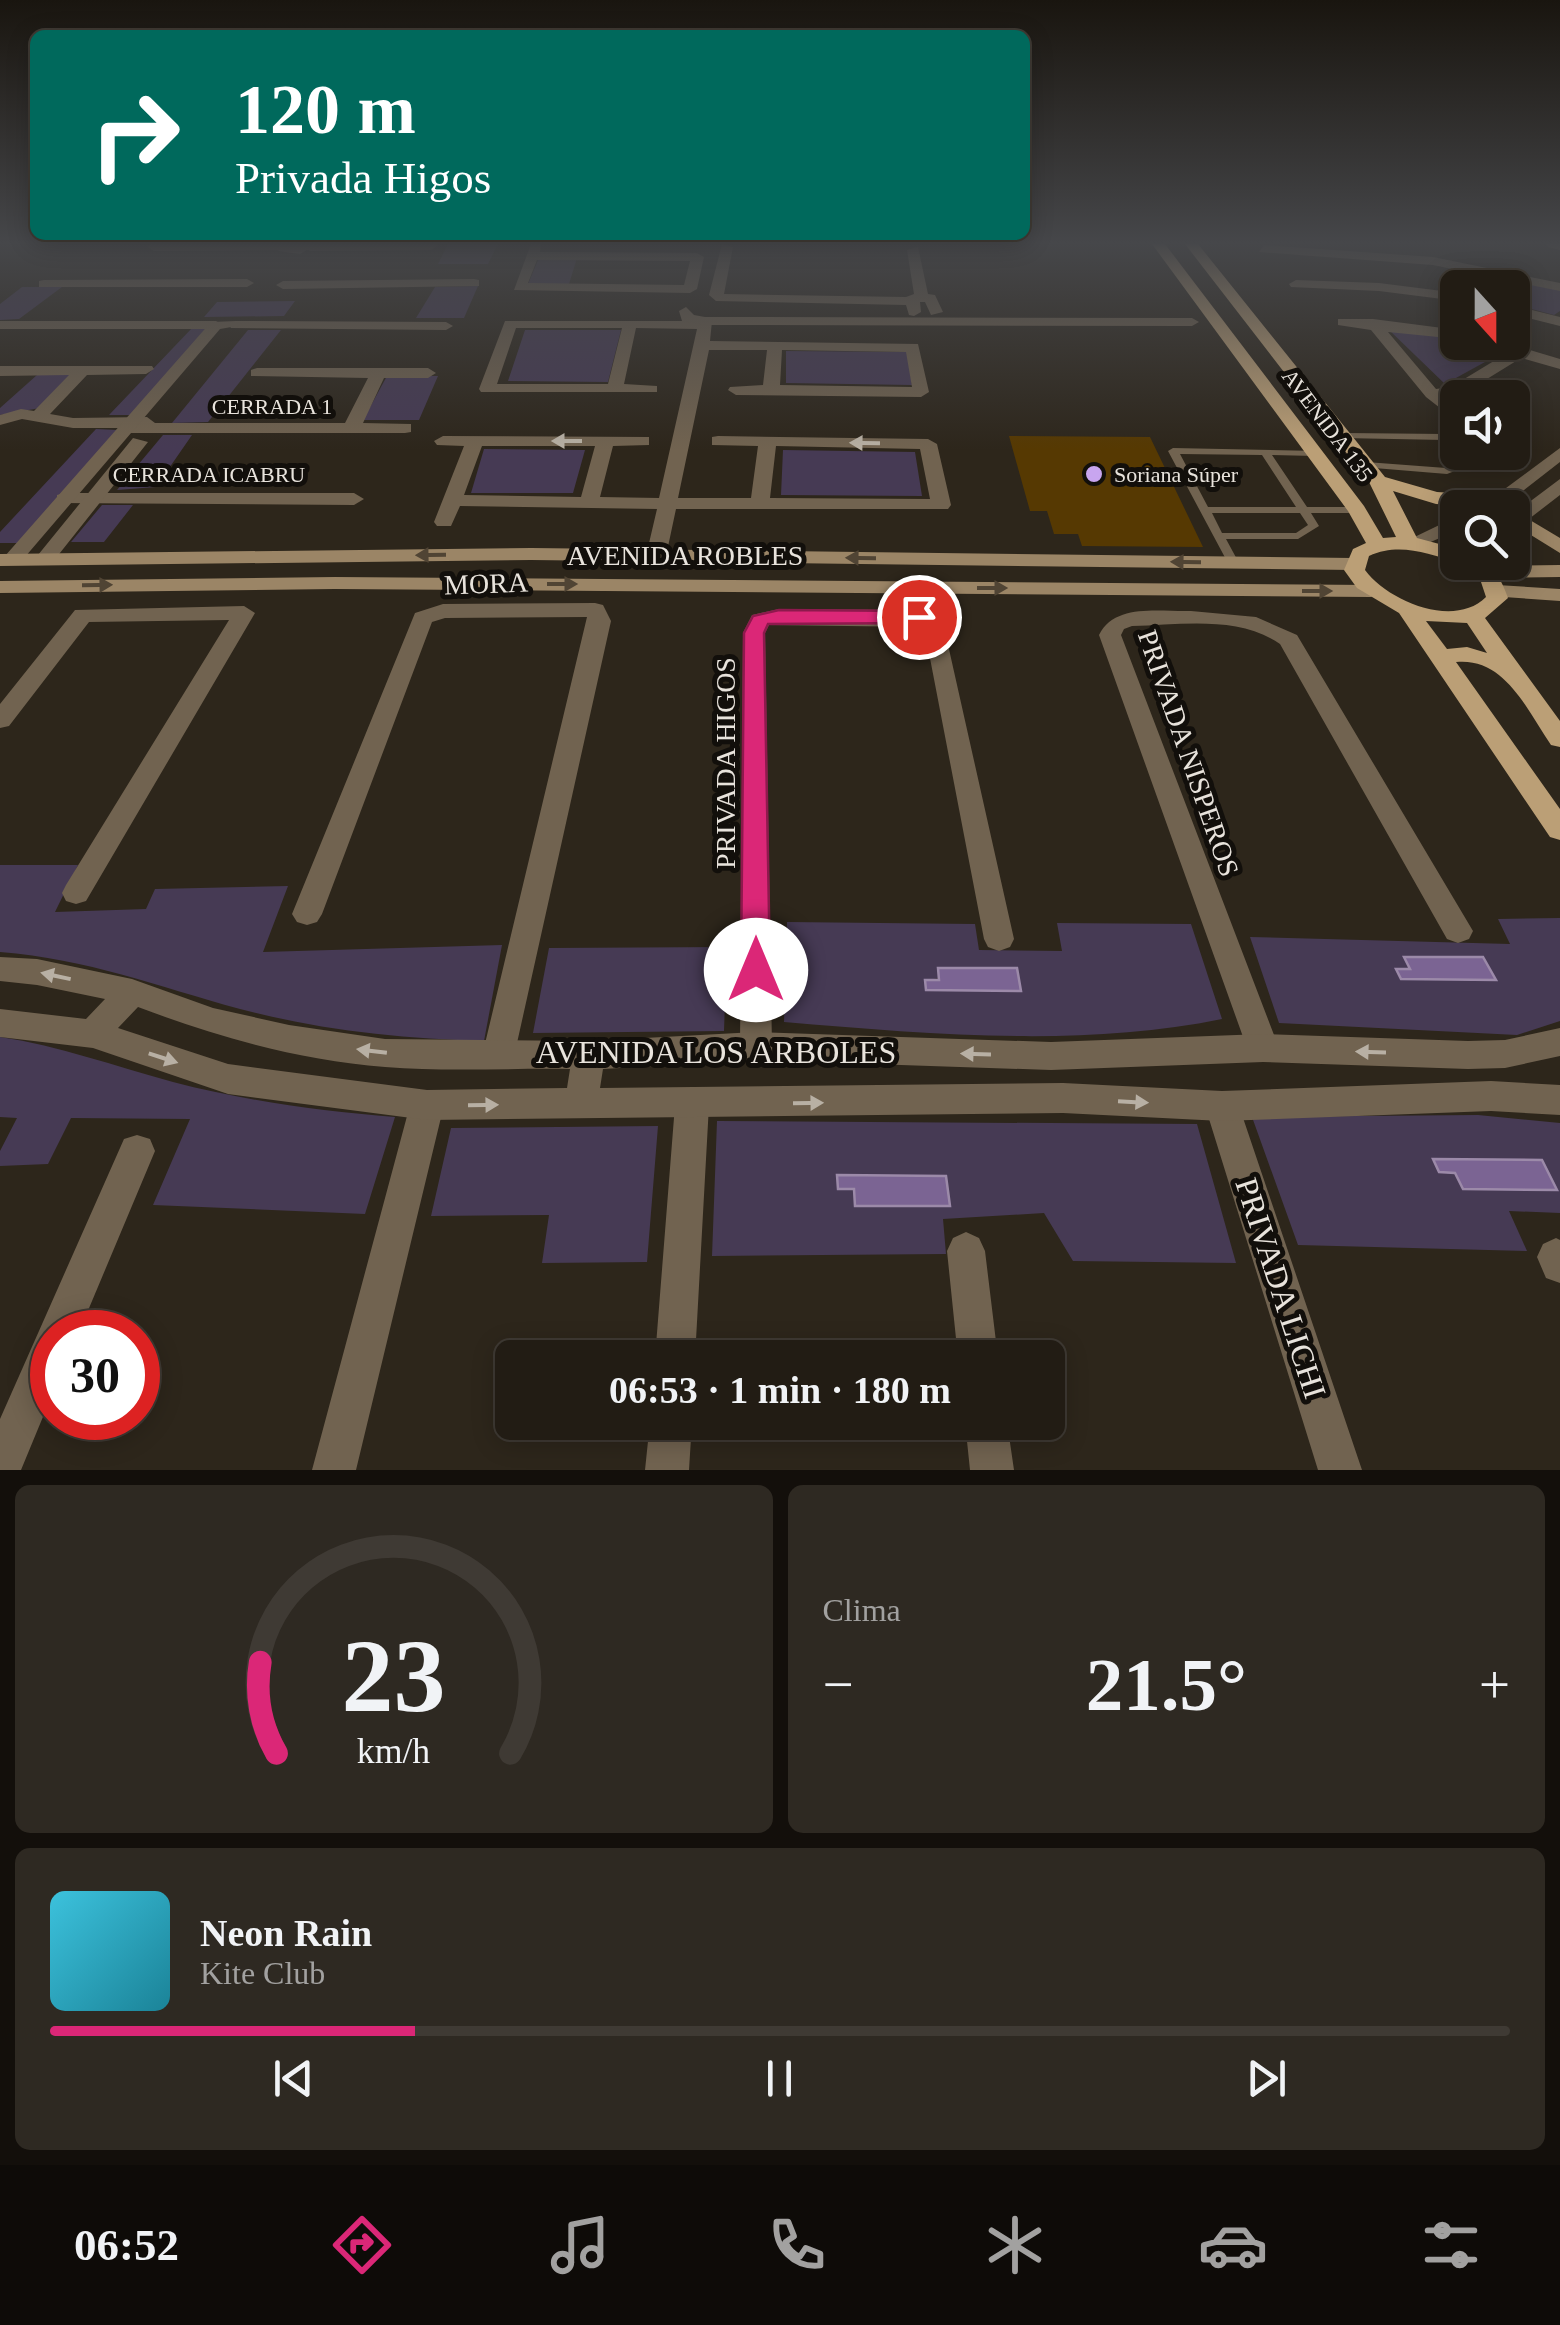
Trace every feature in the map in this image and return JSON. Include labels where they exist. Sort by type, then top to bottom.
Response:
[{"type":"main road","name":"AVENIDA 135","points":[[1201,313],[1319,459],[1357,510],[1377,546]]},
{"type":"main road","name":"AVENIDA 135","points":[[1246,313],[1372,473],[1410,544]]},
{"type":"main road","points":[[1204,318],[1250,317]]},
{"type":"main road","points":[[1319,459],[1372,473],[1440,498]]},
{"type":"main road","points":[[1530,531],[1560,547]]},
{"type":"main road","points":[[1440,552],[1410,544],[1377,546],[1360,552],[1353,564],[1357,577],[1370,591],[1407,609],[1441,616],[1472,615],[1491,607],[1497,591]]},
{"type":"main road","name":"AVENIDA ROBLES","points":[[6,560],[656,556],[1353,564]]},
{"type":"main road","points":[[1530,569],[1560,571]]},
{"type":"main road","points":[[1488,580],[1497,591],[1560,595]]},
{"type":"main road","name":"AVENIDA ROBLES","points":[[0,587],[336,582],[1370,591]]},
{"type":"main road","points":[[1407,609],[1560,830]]},
{"type":"main road","points":[[1472,615],[1560,739]]},
{"type":"main road","points":[[1444,662],[1448,656],[1467,654],[1508,666]]},
{"type":"street","points":[[23,324],[38,313]]},
{"type":"street","points":[[0,325],[216,325],[335,313]]},
{"type":"street","points":[[424,313],[446,326]]},
{"type":"street","points":[[686,313],[687,318],[704,323]]},
{"type":"street","points":[[936,313],[944,316]]},
{"type":"street","points":[[480,408],[501,324],[944,316],[1204,318]]},
{"type":"street","points":[[1530,316],[1559,327]]},
{"type":"street","points":[[1343,322],[1440,332]]},
{"type":"street","points":[[656,556],[704,323]]},
{"type":"street","points":[[1373,323],[1440,401]]},
{"type":"street","points":[[6,560],[143,425],[236,324]]},
{"type":"street","points":[[614,389],[630,324]]},
{"type":"street","points":[[45,559],[216,325]]},
{"type":"street","points":[[702,345],[912,341],[922,399],[736,390]]},
{"type":"street","points":[[771,390],[775,345]]},
{"type":"street","points":[[1530,357],[1560,366]]},
{"type":"street","points":[[1432,394],[1455,392],[1507,360]]},
{"type":"street","points":[[0,370],[146,369]]},
{"type":"street","points":[[38,416],[83,370]]},
{"type":"street","points":[[378,372],[428,372]]},
{"type":"street","name":"CERRADA 1","points":[[0,420],[21,414],[73,423],[350,428],[378,372],[257,374]]},
{"type":"street","points":[[487,389],[651,390]]},
{"type":"street","points":[[350,428],[405,428]]},
{"type":"street","points":[[453,500],[941,505],[927,438],[718,440]]},
{"type":"street","points":[[443,440],[643,442]]},
{"type":"street","points":[[444,522],[474,441]]},
{"type":"street","points":[[760,505],[768,441]]},
{"type":"street","points":[[589,503],[605,442]]},
{"type":"street","points":[[1514,490],[1560,453]]},
{"type":"street","points":[[1527,480],[1558,487]]},
{"type":"street","points":[[1530,510],[1558,487]]},
{"type":"street","name":"CERRADA ICABRU","points":[[64,499],[354,499]]},
{"type":"street","points":[[1530,503],[1537,504]]},
{"type":"street","points":[[1410,544],[1440,530]]},
{"type":"street","name":"MORA","points":[[307,914],[422,618],[442,612],[595,610],[600,620],[499,1052]]},
{"type":"street","points":[[0,720],[83,614],[244,613],[76,893]]},
{"type":"street","name":"PRIVADA HIGOS","points":[[756,1046],[754,633],[760,620],[919,617],[934,623],[999,939]]},
{"type":"street","name":"PRIVADA NISPEROS","points":[[1263,1048],[1110,635],[1115,625],[1128,619],[1255,622],[1276,628],[1290,640],[1458,930]]},
{"type":"street","name":"AVENIDA LOS ARBOLES","points":[[0,969],[37,972],[132,992],[212,1021],[289,1039],[385,1053],[590,1055],[756,1046],[1052,1056],[1263,1048],[1504,1054],[1560,1042]]},
{"type":"street","points":[[93,1034],[132,992]]},
{"type":"street","name":"AVENIDA LOS ARBOLES","points":[[0,1023],[93,1034],[228,1079],[428,1105],[1063,1098],[1222,1106],[1491,1096],[1546,1100]]},
{"type":"street","points":[[1504,1054],[1546,1100]]},
{"type":"street","points":[[581,1104],[590,1055]]},
{"type":"street","points":[[1052,1056],[1063,1098]]},
{"type":"street","points":[[334,1470],[428,1105]]},
{"type":"street","points":[[676,1340],[692,1105]]},
{"type":"street","name":"PRIVADA LICHI","points":[[1222,1106],[1340,1470]]},
{"type":"street","points":[[69,1310],[137,1152]]},
{"type":"street","points":[[966,1251],[976,1340]]},
{"type":"street","points":[[0,1469],[30,1399]]},
{"type":"street","points":[[667,1470],[669,1440]]},
{"type":"street","points":[[988,1440],[992,1470]]},
{"type":"lane","points":[[1345,436],[1440,438]]},
{"type":"lane","points":[[1233,563],[1173,451],[1265,452],[1319,459]]},
{"type":"lane","points":[[1219,536],[1298,536],[1314,526],[1265,452]]},
{"type":"lane","points":[[1372,473],[1451,470]]},
{"type":"lane","points":[[1205,510],[1357,510]]},
{"type":"shaded area","points":[[0,313],[28,313],[19,319],[0,320]]},
{"type":"shaded area","points":[[208,313],[286,313],[284,316],[204,317]]},
{"type":"shaded area","points":[[419,313],[466,313],[464,318],[416,318]]},
{"type":"shaded area","points":[[193,327],[211,327],[132,415],[109,415]]},
{"type":"shaded area","points":[[1387,328],[1440,336],[1440,360],[1489,360],[1452,380],[1441,380]]},
{"type":"shaded area","points":[[248,330],[281,330],[208,422],[172,423]]},
{"type":"shaded area","points":[[525,330],[621,330],[608,382],[508,381]]},
{"type":"shaded area","points":[[786,351],[907,352],[912,385],[786,383]]},
{"type":"shaded area","points":[[37,375],[74,375],[40,408],[0,415],[0,408]]},
{"type":"shaded area","points":[[387,376],[438,376],[419,420],[363,420]]},
{"type":"shaded area","points":[[96,429],[117,430],[24,543],[0,543],[0,532]]},
{"type":"shaded area","points":[[163,435],[192,435],[156,487],[117,490]]},
{"type":"shaded area","points":[[484,449],[585,450],[573,493],[471,493]]},
{"type":"shaded area","points":[[783,450],[915,452],[922,496],[781,495]]},
{"type":"shaded area","points":[[102,505],[133,505],[104,542],[71,542]]},
{"type":"shaded area","points":[[0,865],[78,865],[55,912],[146,909],[155,889],[288,886],[263,952],[502,945],[484,1041],[392,1036],[300,1023],[92,967],[0,952]]},
{"type":"shaded area","points":[[1560,918],[1560,1021],[1517,1035],[1279,1023],[1250,937],[1510,944],[1498,919]]},
{"type":"shaded area","points":[[787,922],[975,924],[979,950],[1062,951],[1057,923],[1191,924],[1222,1019],[1168,1028],[1059,1036],[948,1034],[784,1022]],"holes":[[[1017,968],[1021,990],[926,980]]]},
{"type":"shaded area","points":[[727,947],[724,1031],[533,1033],[549,948]]},
{"type":"shaded area","points":[[1404,957],[1483,957],[1496,980],[1401,979],[1396,969],[1410,969]]},
{"type":"shaded area","points":[[938,968],[1017,968],[1021,991],[926,990],[925,980],[939,980]]},
{"type":"shaded area","points":[[0,1037],[228,1095],[395,1117],[365,1214],[153,1205],[190,1119],[71,1118],[48,1164],[0,1166],[0,1151],[17,1118],[0,1117]]},
{"type":"shaded area","points":[[1478,1115],[1560,1123],[1560,1213],[1509,1211],[1527,1251],[1298,1245],[1252,1117]]},
{"type":"shaded area","points":[[717,1121],[1197,1124],[1236,1263],[1073,1261],[1044,1213],[943,1219],[946,1254],[712,1256]],"holes":[[[946,1176],[949,1206],[855,1206],[854,1189]]]},
{"type":"shaded area","points":[[658,1126],[647,1262],[542,1263],[549,1215],[431,1216],[451,1128]]},
{"type":"shaded area","points":[[1433,1159],[1542,1160],[1557,1190],[1463,1189],[1455,1173],[1439,1172]]},
{"type":"shaded area","points":[[837,1175],[946,1176],[950,1206],[855,1206],[854,1189],[838,1189]]},
{"type":"building","name":"Soriana Súper","points":[[1009,436],[1150,437],[1203,547],[1082,546],[1078,534],[1054,534],[1047,511],[1030,511]]},
{"type":"place","name":"Soriana Súper","points":[[1094,474]]},
{"type":"route","points":[[756,970],[754,633],[760,620],[779,616],[919,617]]}]
